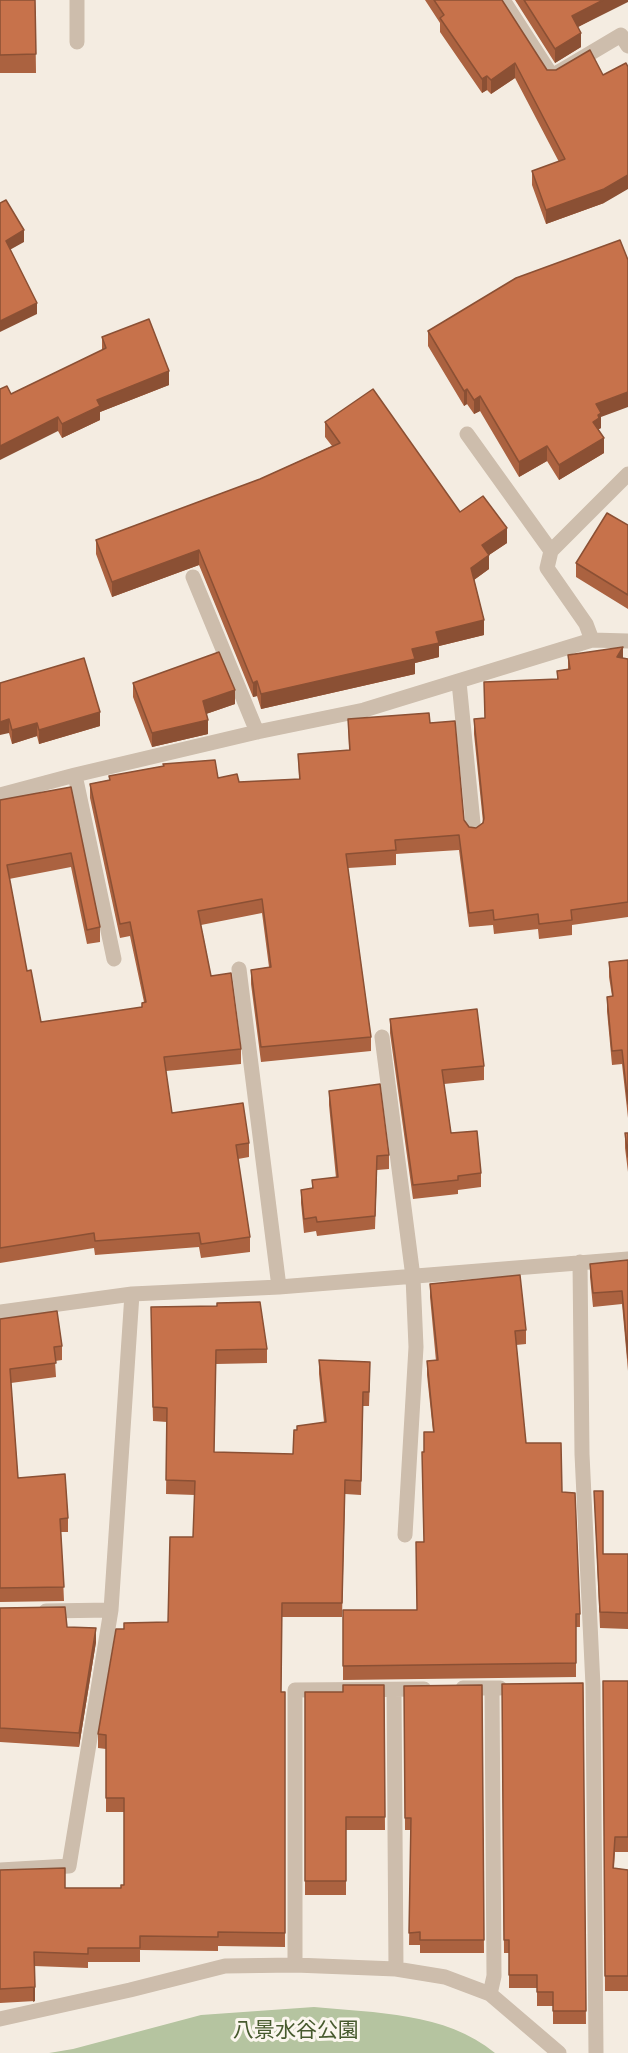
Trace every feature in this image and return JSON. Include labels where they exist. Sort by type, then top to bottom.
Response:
[{"type":"street","points":[[77,0],[77,42]]},
{"type":"street","points":[[504,0],[552,76],[621,36],[628,46]]},
{"type":"street","points":[[467,434],[551,551]]},
{"type":"street","points":[[592,640],[586,624],[547,568],[551,551],[628,474]]},
{"type":"street","points":[[193,577],[257,732]]},
{"type":"street","points":[[0,795],[257,732],[364,710],[592,640],[628,641]]},
{"type":"street","points":[[459,682],[474,833]]},
{"type":"street","points":[[75,775],[114,959]]},
{"type":"street","points":[[239,969],[279,1287]]},
{"type":"street","points":[[382,1037],[413,1277],[416,1347],[405,1535]]},
{"type":"street","points":[[0,1312],[132,1294],[279,1287],[628,1258]]},
{"type":"street","points":[[580,1263],[582,1454],[596,2053]]},
{"type":"street","points":[[0,1870],[69,1866],[111,1610],[132,1294]]},
{"type":"street","points":[[33,1611],[111,1610]]},
{"type":"street","points":[[295,1965],[295,1690],[514,1687]]},
{"type":"street","points":[[490,1994],[494,1977],[492,1688]]},
{"type":"street","points":[[394,1690],[396,1969]]},
{"type":"street","points":[[0,2019],[225,1966],[295,1965],[396,1969],[444,1977],[490,1994],[559,2053]]},
{"type":"green space","name":"八景水谷公園","points":[[314,2007],[385,2013],[432,2022],[475,2039],[495,2053],[49,2053],[73,2049],[201,2015]]},
{"type":"building","points":[[0,0],[35,0],[36,54],[0,55]]},
{"type":"building","points":[[434,0],[502,0],[547,70],[556,70],[590,50],[603,75],[626,63],[628,67],[628,175],[604,189],[546,210],[532,171],[565,159],[515,63],[491,80],[487,76],[482,79],[440,18],[444,15]]},
{"type":"building","points":[[524,0],[603,0],[572,16],[581,33],[555,49]]},
{"type":"building","points":[[6,200],[24,230],[6,241],[37,303],[0,321],[0,203]]},
{"type":"building","points":[[620,240],[628,260],[628,392],[596,404],[601,413],[598,415],[599,418],[593,422],[604,438],[559,465],[547,446],[519,462],[480,396],[474,400],[467,389],[464,391],[428,331],[516,278]]},
{"type":"building","points":[[149,319],[169,371],[97,400],[100,406],[62,424],[58,417],[0,446],[0,389],[7,386],[11,394],[106,348],[102,337]]},
{"type":"building","points":[[373,389],[460,512],[483,496],[507,528],[482,545],[489,555],[471,568],[484,620],[436,632],[439,643],[412,649],[415,659],[261,694],[257,681],[253,683],[199,550],[112,582],[96,540],[260,479],[340,443],[325,422]]},
{"type":"building","points":[[607,513],[628,525],[628,595],[576,563]]},
{"type":"building","points":[[623,647],[617,657],[628,659],[628,902],[571,910],[572,920],[539,924],[538,914],[494,920],[493,910],[469,913],[459,835],[395,840],[396,850],[346,854],[371,1037],[261,1047],[251,970],[271,967],[262,899],[198,911],[211,976],[231,973],[241,1049],[164,1057],[172,1113],[243,1103],[249,1143],[236,1145],[250,1237],[201,1244],[199,1233],[95,1241],[94,1233],[0,1248],[0,800],[71,787],[100,927],[87,930],[71,853],[7,865],[27,971],[31,970],[41,1022],[142,1007],[142,1003],[146,1002],[130,922],[120,924],[90,784],[110,780],[109,776],[164,766],[163,764],[215,760],[218,778],[237,774],[239,782],[300,779],[298,754],[350,750],[348,719],[429,713],[430,723],[455,721],[464,820],[469,827],[476,828],[483,823],[484,818],[474,719],[485,718],[484,682],[558,679],[557,671],[570,669],[568,655]]},
{"type":"building","points":[[219,652],[235,690],[203,701],[208,720],[152,733],[133,683]]},
{"type":"building","points":[[84,658],[100,712],[39,730],[37,723],[12,730],[9,719],[0,722],[0,683]]},
{"type":"building","points":[[628,960],[628,1104],[622,1050],[612,1051],[607,997],[613,996],[609,962]]},
{"type":"building","points":[[477,1009],[484,1066],[442,1070],[451,1133],[477,1131],[481,1173],[458,1176],[458,1180],[413,1185],[390,1019]]},
{"type":"building","points":[[380,1084],[389,1155],[377,1156],[375,1216],[317,1222],[316,1217],[304,1219],[301,1190],[313,1188],[312,1180],[338,1177],[329,1091]]},
{"type":"building","points":[[625,1133],[628,1133],[628,1157]]},
{"type":"building","points":[[628,1260],[628,1358],[622,1291],[593,1293],[590,1264]]},
{"type":"building","points":[[520,1275],[526,1330],[515,1331],[526,1443],[561,1443],[562,1492],[575,1493],[580,1614],[576,1614],[576,1663],[343,1666],[343,1610],[417,1610],[416,1542],[424,1542],[422,1452],[424,1452],[424,1432],[434,1432],[427,1361],[438,1360],[430,1284]]},
{"type":"building","points":[[260,1302],[267,1349],[216,1350],[214,1452],[293,1454],[294,1430],[297,1430],[297,1426],[326,1422],[319,1360],[370,1362],[369,1392],[363,1392],[361,1481],[345,1480],[342,1603],[282,1603],[281,1692],[285,1692],[285,1933],[218,1932],[218,1937],[140,1936],[140,1948],[88,1948],[88,1954],[34,1952],[35,1987],[0,1989],[0,1870],[65,1868],[65,1888],[121,1888],[121,1885],[124,1885],[124,1798],[106,1798],[106,1735],[98,1734],[116,1629],[124,1629],[124,1623],[168,1622],[170,1537],[193,1537],[195,1481],[166,1480],[167,1408],[153,1407],[151,1307],[217,1306],[217,1303]]},
{"type":"building","points":[[57,1311],[62,1346],[54,1347],[56,1363],[10,1369],[18,1478],[65,1474],[68,1518],[60,1519],[64,1587],[0,1588],[0,1319]]},
{"type":"building","points":[[594,1491],[603,1491],[603,1554],[628,1554],[628,1613],[600,1612]]},
{"type":"building","points":[[65,1607],[67,1627],[96,1628],[79,1733],[0,1728],[0,1608]]},
{"type":"building","points":[[603,1681],[628,1681],[628,1837],[615,1837],[613,1868],[628,1870],[628,1976],[605,1976]]},
{"type":"building","points":[[583,1683],[586,2011],[553,2011],[553,1992],[537,1992],[537,1975],[509,1975],[509,1940],[504,1940],[502,1684]]},
{"type":"building","points":[[343,1685],[384,1685],[385,1817],[346,1817],[346,1881],[305,1881],[305,1692],[343,1692]]},
{"type":"building","points":[[482,1685],[484,1940],[420,1940],[420,1932],[409,1933],[411,1818],[405,1818],[404,1686]]}]
